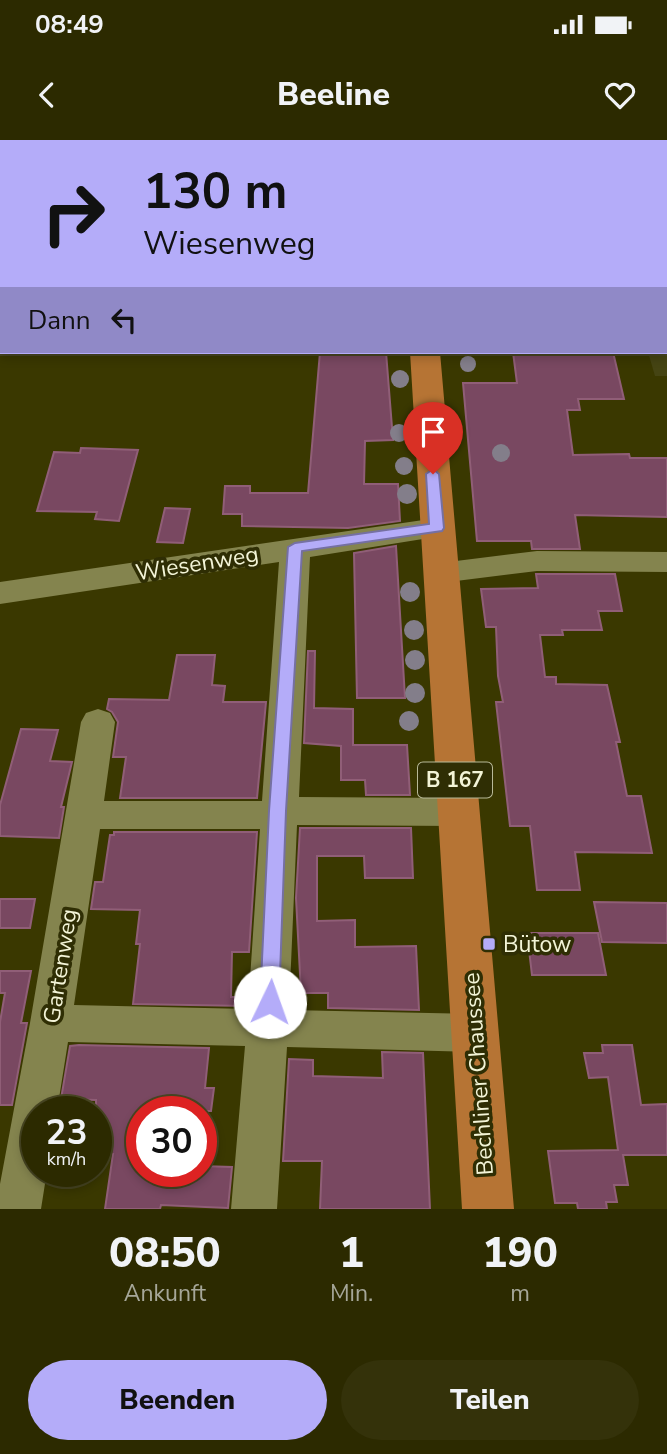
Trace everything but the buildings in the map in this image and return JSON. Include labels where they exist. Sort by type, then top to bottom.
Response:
[{"type":"main road","name":"Bechliner Chaussee","points":[[425,354],[488,1209]]},
{"type":"street","name":"Wiesenweg","points":[[0,593],[437,528]]},
{"type":"street","points":[[254,1209],[268,1029],[295,547]]},
{"type":"street","points":[[440,573],[537,561],[667,562]]},
{"type":"street","name":"Gartenweg","points":[[18,1209],[51,1023],[98,722]]},
{"type":"street","points":[[84,815],[457,812]]},
{"type":"street","points":[[51,1023],[475,1033]]},
{"type":"shaded area","points":[[649,354],[667,354],[667,376],[655,376]]},
{"type":"place","name":"Bütow","points":[[489,944]]},
{"type":"route","points":[[270,1002],[278,811],[295,547],[437,528],[433,474]]}]
